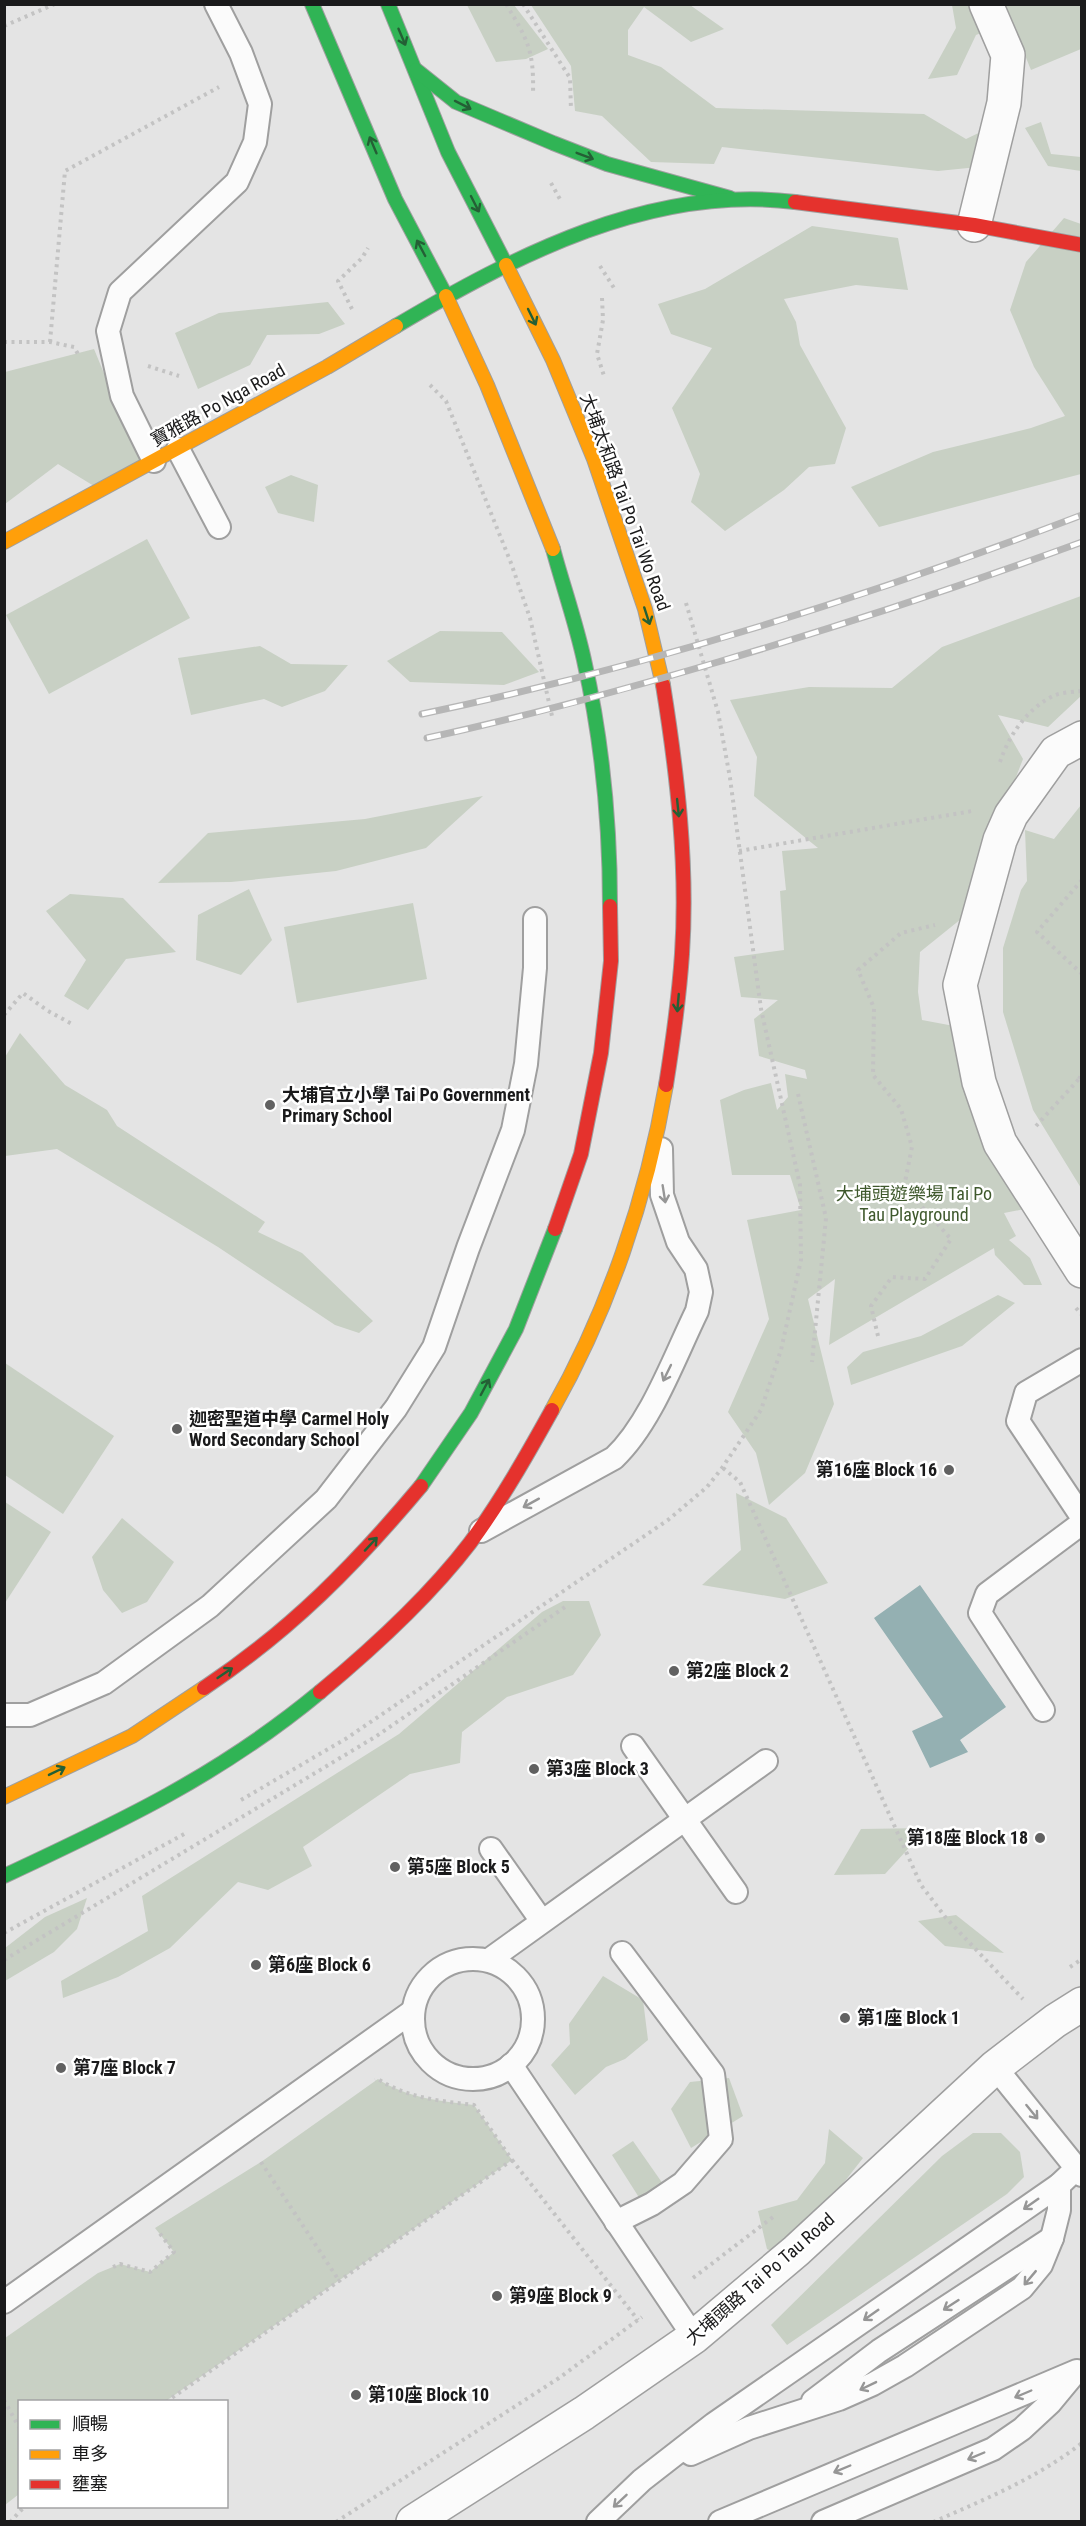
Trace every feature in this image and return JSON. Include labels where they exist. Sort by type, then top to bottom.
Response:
[{"type":"main road","points":[[4,1797],[132,1736],[243,1662],[312,1605],[374,1542],[425,1481],[471,1413],[510,1340],[550,1245],[581,1154],[601,1053],[611,961],[610,869],[601,764],[584,660],[553,549],[487,385],[447,296],[395,199],[312,4]]},
{"type":"main road","name":"大埔太和路 Tai Po Tai Wo Road","points":[[4,1876],[156,1804],[236,1756],[296,1711],[363,1654],[429,1589],[476,1534],[537,1439],[578,1356],[613,1277],[640,1202],[661,1115],[675,1035],[682,952],[683,858],[671,741],[650,626],[613,512],[553,360],[448,152],[388,4]]},
{"type":"main road","points":[[416,70],[456,102],[553,143],[606,164],[730,198],[764,198],[872,210],[974,225],[1082,245]]},
{"type":"main road","name":"寶雅路 Po Nga Road","points":[[4,542],[178,449],[370,343],[447,296],[506,265],[580,234],[660,210],[730,198]]},
{"type":"street","points":[[974,225],[1004,103],[1008,55],[986,4]]},
{"type":"street","points":[[1082,738],[1056,752],[1011,815],[1000,840],[960,985],[979,1082],[1000,1143],[1082,1271]]},
{"type":"street","name":"大埔頭路 Tai Po Tau Road","points":[[413,2522],[584,2413],[694,2337],[796,2251],[995,2067],[1055,2021],[1082,2004]]},
{"type":"lane","points":[[154,461],[122,396],[108,331],[120,292],[237,182],[255,142],[260,104],[241,53],[216,4]]},
{"type":"lane","points":[[178,449],[219,527]]},
{"type":"lane","points":[[4,1715],[30,1715],[104,1683],[210,1606],[326,1499],[396,1408],[434,1347],[468,1248],[513,1130],[526,1064],[535,968],[535,919]]},
{"type":"lane","points":[[476,1534],[614,1458],[628,1444],[643,1422],[697,1311],[701,1292],[696,1269],[678,1242],[662,1195],[661,1115]]},
{"type":"lane","points":[[1082,1360],[1026,1393],[1018,1421],[1082,1517]]},
{"type":"lane","points":[[1043,1710],[980,1613],[987,1594],[1082,1524]]},
{"type":"lane","points":[[633,1746],[736,1892]]},
{"type":"lane","points":[[489,1960],[541,1920],[765,1761]]},
{"type":"lane","points":[[491,1849],[541,1920]]},
{"type":"lane","points":[[616,2222],[652,2204],[683,2183],[721,2139],[713,2074],[622,1953]]},
{"type":"lane","points":[[468,1958],[489,1960],[509,1969],[524,1985],[532,2005],[533,2028],[526,2049],[511,2066],[496,2075],[478,2079],[460,2078],[444,2072],[429,2061],[419,2046],[413,2029],[413,2011],[419,1991],[431,1975],[448,1964],[468,1958]]},
{"type":"lane","points":[[4,2302],[413,2011]]},
{"type":"lane","points":[[511,2066],[694,2337]]},
{"type":"lane","points":[[598,2522],[642,2480],[714,2424],[1079,2172],[995,2067]]},
{"type":"lane","points":[[642,2480],[703,2447],[801,2410],[879,2351],[1052,2238],[1059,2210],[1059,2185]]},
{"type":"lane","points":[[720,2522],[1079,2367]]},
{"type":"lane","points":[[823,2522],[993,2449],[1022,2429],[1050,2403],[1079,2367]]},
{"type":"path","points":[[4,26],[55,4]]},
{"type":"path","points":[[506,4],[524,33],[533,62],[533,96]]},
{"type":"path","points":[[523,4],[570,78],[571,114]]},
{"type":"path","points":[[4,342],[50,342],[65,171],[228,82]]},
{"type":"path","points":[[338,282],[362,258],[368,248]]},
{"type":"path","points":[[430,385],[446,401],[511,563],[530,618],[553,718]]},
{"type":"path","points":[[739,851],[1019,803]]},
{"type":"path","points":[[1082,880],[1037,932],[1082,974]]},
{"type":"path","points":[[878,1336],[871,1306],[892,1277],[925,1279],[951,1239],[904,1187],[912,1147],[901,1108],[873,1075],[874,1008],[858,970],[901,933],[934,925]]},
{"type":"path","points":[[4,1015],[23,993],[48,1011],[74,1025]]},
{"type":"path","points":[[1036,1126],[1080,1080],[1082,1073]]},
{"type":"path","points":[[798,1094],[826,1218],[813,1362]]},
{"type":"path","points":[[1032,1119],[1042,1135]]},
{"type":"path","points":[[722,1468],[740,1482],[921,1885],[946,1918],[1023,1999]]},
{"type":"path","points":[[4,1960],[375,1737],[568,1605]]},
{"type":"path","points":[[336,2522],[559,2378],[638,2320],[512,2160],[474,2105],[427,2099],[390,2087],[378,2079],[368,2085]]},
{"type":"path","points":[[251,2168],[271,2155]]},
{"type":"path","points":[[169,2400],[512,2160]]},
{"type":"path","points":[[261,2162],[340,2282]]},
{"type":"path","points":[[105,2270],[120,2264],[150,2272],[174,2252],[155,2228],[165,2222]]},
{"type":"path","points":[[4,2400],[18,2425]]},
{"type":"path","points":[[933,2522],[1004,2491],[1054,2464],[1082,2443]]},
{"type":"path","points":[[10,2522],[23,2508]]},
{"type":"green space","points":[[467,5],[514,5],[548,49],[526,59],[496,62]]},
{"type":"green space","points":[[531,5],[690,5],[724,29],[691,42],[644,7],[628,30],[628,55],[661,67],[716,108],[924,114],[966,139],[989,128],[978,167],[938,171],[722,147],[714,164],[651,162],[602,116],[575,111],[571,66]]},
{"type":"green space","points":[[952,5],[1081,5],[1081,49],[1031,70],[1011,21],[976,35],[957,75],[928,79],[956,28]]},
{"type":"green space","points":[[1041,122],[1051,154],[1081,157],[1081,171],[1048,166],[1025,128]]},
{"type":"green space","points":[[1064,218],[1081,224],[1081,474],[879,527],[851,487],[933,452],[1031,428],[1065,416],[1034,367],[1010,310],[1026,262]]},
{"type":"green space","points":[[812,226],[898,238],[908,290],[856,285],[784,299],[796,322],[800,345],[846,428],[835,464],[809,467],[784,490],[725,531],[691,502],[700,474],[672,408],[712,348],[671,334],[658,304],[705,289]]},
{"type":"green space","points":[[328,302],[345,324],[319,334],[267,335],[250,365],[198,389],[175,333],[219,313]]},
{"type":"green space","points":[[94,349],[144,471],[107,494],[58,464],[5,504],[5,372]]},
{"type":"green space","points":[[291,475],[318,485],[314,522],[278,513],[265,487]]},
{"type":"green space","points":[[147,539],[190,618],[49,694],[6,615]]},
{"type":"green space","name":"大埔頭遊樂場 Tai Po Tau Playground","points":[[1081,596],[1081,696],[1048,727],[998,715],[1023,759],[961,919],[920,952],[918,992],[922,1020],[954,1026],[1035,1207],[1004,1213],[1016,1236],[1009,1240],[1030,1258],[1042,1285],[1024,1285],[995,1255],[994,1248],[829,1345],[835,1279],[808,1299],[834,1404],[805,1473],[769,1505],[756,1453],[728,1412],[769,1319],[747,1220],[801,1210],[790,1175],[732,1175],[720,1100],[744,1090],[771,1083],[777,1110],[788,1097],[785,1074],[807,1079],[805,1070],[759,1056],[754,1019],[778,1000],[741,997],[734,957],[784,950],[780,891],[786,890],[782,851],[818,848],[754,796],[757,757],[730,700],[809,687],[892,688],[942,647]]},
{"type":"green space","points":[[440,631],[502,632],[539,672],[504,685],[410,682],[387,661]]},
{"type":"green space","points":[[260,646],[291,664],[348,665],[325,691],[282,707],[264,699],[191,715],[178,658]]},
{"type":"green space","points":[[483,796],[426,848],[336,871],[231,882],[158,883],[208,833],[365,819]]},
{"type":"green space","points":[[1081,805],[1081,1188],[1033,1110],[1003,1012],[1003,948],[1021,890],[1027,881],[1025,830],[1054,839]]},
{"type":"green space","points":[[249,889],[272,940],[241,975],[196,960],[198,915]]},
{"type":"green space","points":[[70,894],[123,898],[176,952],[126,959],[88,1010],[64,996],[86,960],[46,911]]},
{"type":"green space","points":[[413,903],[427,979],[297,1003],[284,927]]},
{"type":"green space","points":[[20,1033],[65,1085],[107,1110],[117,1126],[265,1222],[258,1232],[302,1253],[373,1321],[359,1333],[335,1325],[218,1247],[57,1149],[5,1156],[5,1057]]},
{"type":"green space","points":[[998,1295],[1015,1303],[962,1346],[851,1385],[847,1367],[863,1352],[921,1336]]},
{"type":"green space","points":[[5,1363],[114,1436],[63,1514],[5,1475]]},
{"type":"green space","points":[[736,1493],[786,1518],[828,1583],[785,1599],[702,1585],[741,1550]]},
{"type":"green space","points":[[5,1502],[51,1532],[5,1603]]},
{"type":"green space","points":[[122,1518],[174,1562],[147,1602],[122,1613],[103,1590],[92,1557]]},
{"type":"green space","points":[[563,1601],[589,1601],[601,1635],[573,1675],[507,1697],[462,1732],[460,1763],[410,1774],[303,1847],[312,1866],[268,1890],[238,1882],[170,1948],[118,1977],[63,1998],[61,1981],[148,1931],[142,1896],[399,1734],[542,1612]]},
{"type":"green space","points":[[927,1828],[885,1874],[834,1875],[861,1829]]},
{"type":"green space","points":[[87,1898],[77,1929],[54,1952],[5,1981],[5,1948],[45,1917]]},
{"type":"green space","points":[[956,1915],[1004,1953],[945,1946],[918,1921]]},
{"type":"green space","points":[[603,1976],[643,2000],[648,2040],[625,2059],[606,2067],[575,2095],[551,2065],[570,2044],[569,2024]]},
{"type":"green space","points":[[729,2078],[743,2116],[691,2148],[671,2109],[690,2082]]},
{"type":"green space","points":[[378,2079],[412,2095],[474,2105],[512,2160],[167,2400],[18,2400],[18,2495],[5,2505],[5,2338],[98,2273],[120,2264],[150,2272],[174,2252],[155,2228],[261,2162]]},
{"type":"green space","points":[[829,2129],[863,2158],[823,2209],[793,2231],[782,2257],[767,2249],[758,2211],[797,2200],[825,2163]]},
{"type":"green space","points":[[973,2133],[1001,2133],[1020,2152],[1024,2177],[1007,2194],[787,2345],[771,2325],[942,2156]]},
{"type":"green space","points":[[633,2141],[663,2184],[640,2199],[612,2155]]},
{"type":"water","points":[[920,1585],[1006,1707],[960,1740],[968,1752],[930,1768],[912,1731],[943,1717],[874,1618]]},
{"type":"railway","points":[[422,714],[590,675],[756,628],[920,574],[1082,515]]},
{"type":"railway","points":[[427,738],[573,703],[764,648],[946,590],[1082,542]]},
{"type":"traffic: fast","points":[[312,4],[395,199],[446,296]]},
{"type":"traffic: fast","points":[[388,4],[448,152],[506,265]]},
{"type":"traffic: fast","points":[[416,70],[456,102],[553,143],[607,164],[730,198]]},
{"type":"traffic: fast","points":[[396,326],[536,251],[586,231],[637,215],[689,204],[742,199],[795,202]]},
{"type":"traffic: fast","points":[[553,549],[581,646],[596,721],[607,813],[610,906]]},
{"type":"traffic: fast","points":[[421,1486],[471,1413],[516,1329],[555,1229]]},
{"type":"traffic: fast","points":[[4,1876],[168,1795],[245,1748],[320,1692]]},
{"type":"traffic: slow","points":[[506,265],[553,360],[594,459],[645,609],[663,685]]},
{"type":"traffic: slow","points":[[446,296],[487,385],[553,549]]},
{"type":"traffic: slow","points":[[4,542],[327,367],[396,326]]},
{"type":"traffic: slow","points":[[552,1410],[591,1333],[623,1252],[648,1169],[666,1085]]},
{"type":"traffic: slow","points":[[4,1797],[132,1736],[204,1688]]},
{"type":"traffic: jam","points":[[795,202],[974,225],[1082,245]]},
{"type":"traffic: jam","points":[[663,685],[677,785],[684,887],[681,970],[666,1085]]},
{"type":"traffic: jam","points":[[555,1229],[581,1154],[601,1053],[611,961],[610,906]]},
{"type":"traffic: jam","points":[[320,1692],[399,1622],[454,1563],[503,1494],[552,1410]]},
{"type":"traffic: jam","points":[[204,1688],[265,1643],[320,1595],[346,1570],[421,1486]]},
{"type":"place","name":"大埔官立小學 Tai Po Government Primary School","points":[[270,1105]]},
{"type":"place","name":"迦密聖道中學 Carmel Holy Word Secondary School","points":[[177,1429]]},
{"type":"place","name":"第16座 Block 16","points":[[949,1470]]},
{"type":"place","name":"第2座 Block 2","points":[[674,1671]]},
{"type":"place","name":"第3座 Block 3","points":[[534,1769]]},
{"type":"place","name":"第18座 Block 18","points":[[1040,1838]]},
{"type":"place","name":"第5座 Block 5","points":[[395,1867]]},
{"type":"place","name":"第6座 Block 6","points":[[256,1965]]},
{"type":"place","name":"第1座 Block 1","points":[[845,2018]]},
{"type":"place","name":"第7座 Block 7","points":[[61,2068]]},
{"type":"place","name":"第9座 Block 9","points":[[497,2296]]},
{"type":"place","name":"第10座 Block 10","points":[[356,2395]]}]
